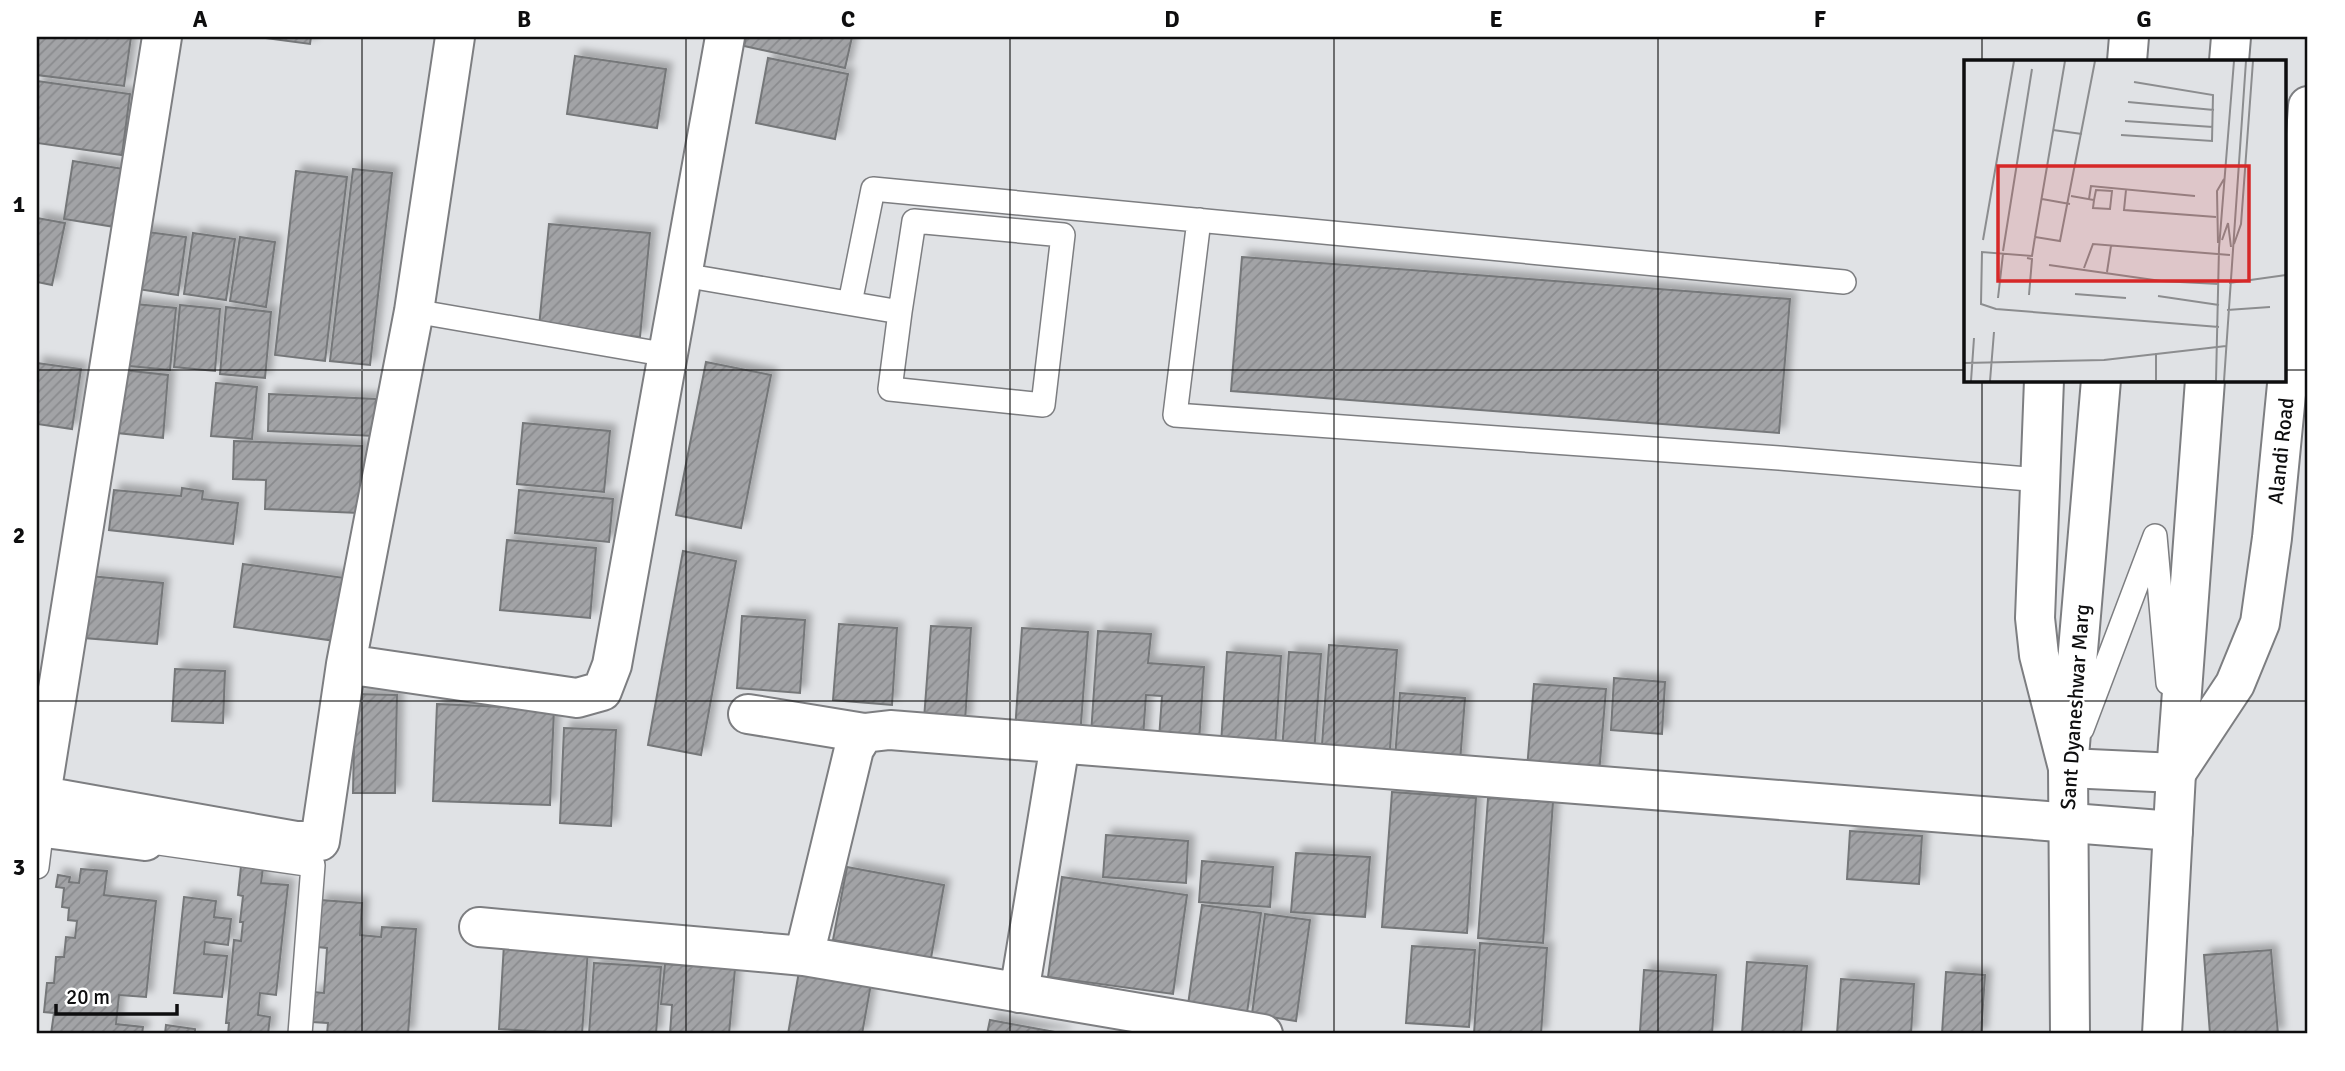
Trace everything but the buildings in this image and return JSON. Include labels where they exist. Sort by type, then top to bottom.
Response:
[{"type":"street","points":[[39,811],[162,37]]},
{"type":"street","points":[[39,811],[296,841],[320,841],[346,664],[414,311],[455,37]]},
{"type":"street","points":[[346,664],[577,698],[602,691],[612,665],[725,37]]},
{"type":"street","points":[[2127,60],[2129,37]]},
{"type":"street","points":[[2229,60],[2231,37]]},
{"type":"street","name":"Alandi Road","points":[[2176,772],[2235,684],[2260,623],[2272,538],[2293,323],[2308,106]]},
{"type":"street","points":[[2044,382],[2035,618],[2039,655],[2067,768],[2176,772]]},
{"type":"street","name":"Sant Dyaneshwar Marg","points":[[2070,1034],[2067,768],[2101,382]]},
{"type":"street","points":[[2162,1034],[2176,772],[2205,382]]},
{"type":"street","points":[[748,715],[864,733],[890,730],[2068,825],[2173,831]]},
{"type":"street","points":[[804,956],[854,749],[864,733]]},
{"type":"street","points":[[1019,993],[1060,744]]},
{"type":"street","points":[[39,811],[145,841]]},
{"type":"street","points":[[479,927],[804,956],[1263,1034]]},
{"type":"lane","points":[[850,303],[873,189],[1844,282]]},
{"type":"lane","points":[[1199,220],[1175,415],[1779,457],[2040,480]]},
{"type":"lane","points":[[914,221],[1063,235],[1042,405],[890,389],[900,312],[914,221]]},
{"type":"lane","points":[[683,275],[900,312]]},
{"type":"lane","points":[[414,311],[668,355]]},
{"type":"lane","points":[[2067,768],[2155,536],[2176,772]]},
{"type":"lane","points":[[37,867],[39,811]]},
{"type":"lane","points":[[145,841],[313,865],[300,1034]]}]
